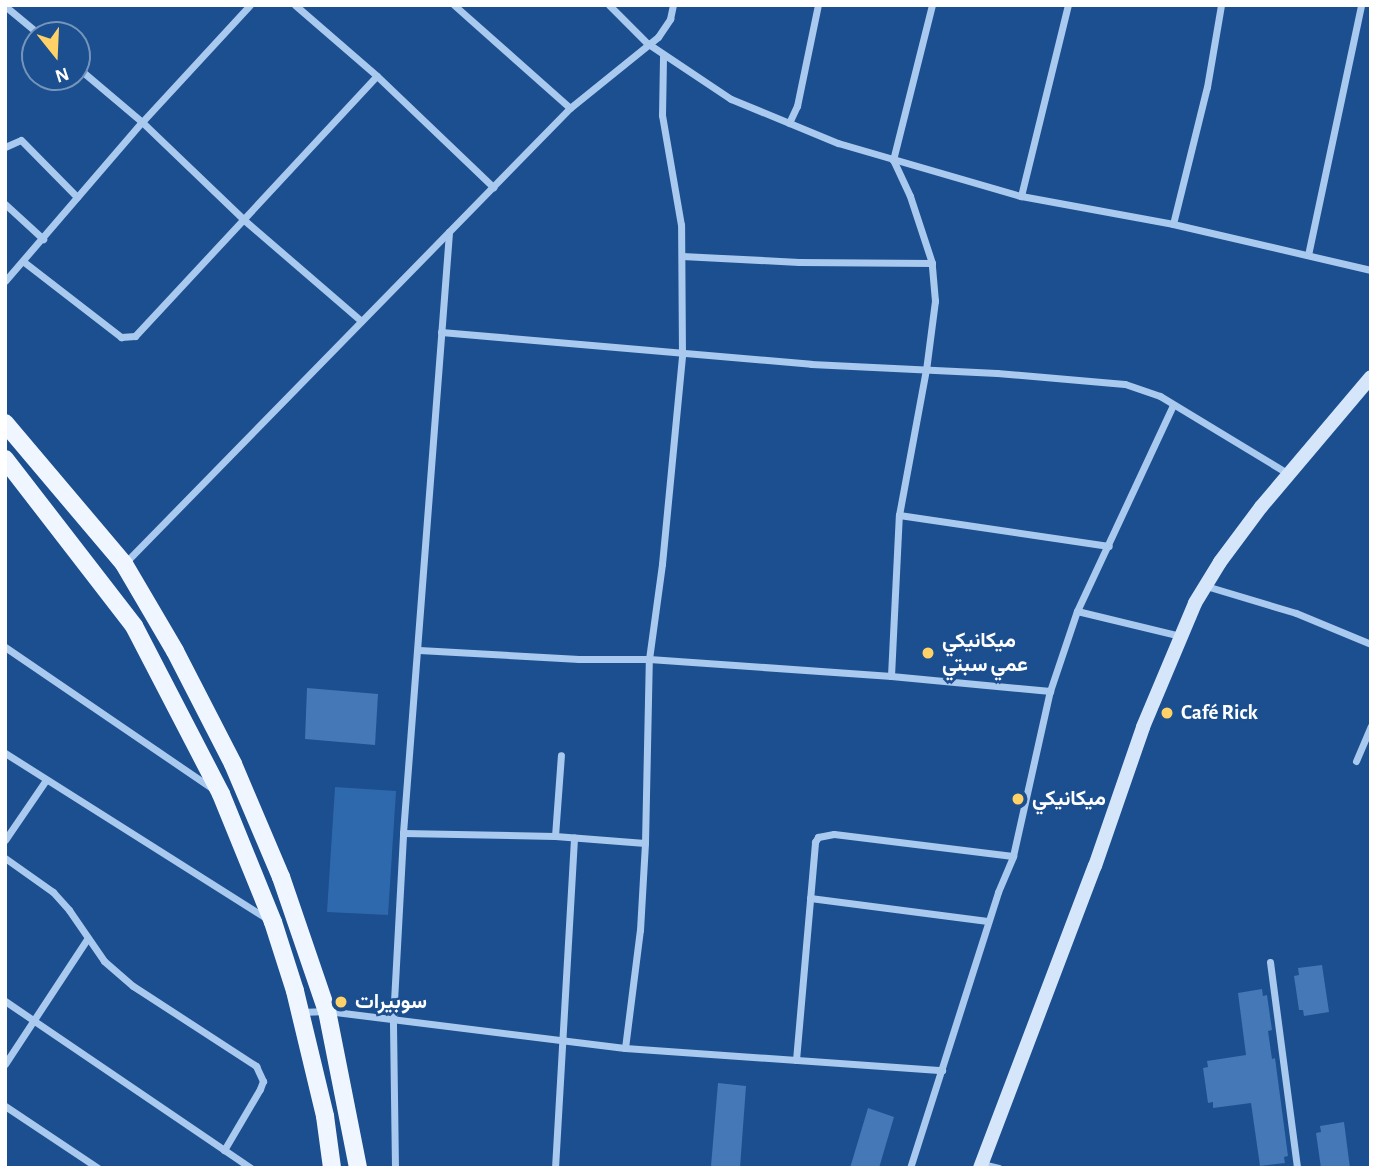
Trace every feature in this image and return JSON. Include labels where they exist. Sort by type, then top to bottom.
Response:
[{"type":"main road","points":[[981,1166],[1095,866],[1143,727],[1180,636],[1220,562],[1287,473],[1371,377]]},
{"type":"main road","points":[[5,423],[124,564],[175,651],[250,800],[281,877],[327,1011],[358,1168]]},
{"type":"main road","points":[[5,459],[134,626],[221,794],[273,922],[300,1012],[325,1116],[332,1168]]},
{"type":"street","points":[[295,5],[377,76],[493,187]]},
{"type":"street","points":[[454,5],[570,108]]},
{"type":"street","points":[[609,5],[647,43],[731,99],[838,144],[1021,196],[1173,224],[1371,270]]},
{"type":"street","points":[[124,564],[570,108],[647,43],[658,37],[673,5]]},
{"type":"street","points":[[789,123],[797,106],[818,5]]},
{"type":"street","points":[[891,676],[899,515],[926,370],[935,301],[932,262],[910,196],[893,160],[932,5]]},
{"type":"street","points":[[1021,196],[1068,5]]},
{"type":"street","points":[[1173,224],[1207,87],[1221,5]]},
{"type":"street","points":[[1308,255],[1361,5]]},
{"type":"street","points":[[5,6],[23,21]]},
{"type":"street","points":[[5,281],[245,7]]},
{"type":"street","points":[[625,1048],[640,930],[645,843],[649,659],[662,564],[682,355],[681,225],[662,115],[663,55]]},
{"type":"street","points":[[24,262],[121,337],[128,338],[141,331],[377,76]]},
{"type":"street","points":[[91,78],[142,122],[243,219],[361,321]]},
{"type":"street","points":[[5,147],[21,140],[77,197]]},
{"type":"street","points":[[5,204],[43,239]]},
{"type":"street","points":[[395,1168],[393,1020],[403,833],[449,232]]},
{"type":"street","points":[[682,256],[799,262],[932,262]]},
{"type":"street","points":[[441,332],[682,355],[1125,384],[1151,391],[1287,473]]},
{"type":"street","points":[[911,1168],[988,921],[1013,856],[1050,691],[1077,611],[1173,405]]},
{"type":"street","points":[[899,515],[1109,546]]},
{"type":"street","points":[[1205,586],[1296,612],[1371,645]]},
{"type":"street","points":[[1077,611],[1180,636]]},
{"type":"street","points":[[5,647],[221,794]]},
{"type":"street","points":[[419,650],[579,659],[649,659],[891,676],[1050,691]]},
{"type":"street","points":[[1356,761],[1371,726]]},
{"type":"street","points":[[5,752],[273,922]]},
{"type":"street","points":[[555,836],[561,755]]},
{"type":"street","points":[[5,840],[46,780]]},
{"type":"street","points":[[403,833],[555,836],[645,843]]},
{"type":"street","points":[[796,1060],[815,842],[825,834],[1013,856]]},
{"type":"street","points":[[555,1168],[574,838]]},
{"type":"street","points":[[5,859],[53,892],[69,910],[104,961],[133,986],[256,1066],[263,1082],[224,1150]]},
{"type":"street","points":[[810,898],[988,921]]},
{"type":"street","points":[[5,1064],[87,939]]},
{"type":"street","points":[[1270,962],[1297,1168]]},
{"type":"street","points":[[5,1001],[251,1168]]},
{"type":"street","points":[[300,1012],[327,1011],[625,1048],[942,1070]]},
{"type":"street","points":[[5,1106],[98,1168]]},
{"type":"street","points":[[981,1166],[999,1168]]},
{"type":"shaded area","points":[[335,787],[396,791],[388,915],[327,912]]},
{"type":"building","points":[[307,688],[378,694],[375,745],[305,739]]},
{"type":"building","points":[[1322,965],[1329,1012],[1304,1016],[1303,1010],[1299,1010],[1294,976],[1299,975],[1298,968]]},
{"type":"building","points":[[1262,989],[1263,996],[1267,995],[1272,1030],[1268,1031],[1272,1059],[1275,1058],[1288,1156],[1284,1157],[1285,1163],[1260,1166],[1251,1103],[1213,1108],[1213,1102],[1208,1103],[1203,1068],[1208,1067],[1207,1061],[1246,1055],[1238,993]]},
{"type":"building","points":[[718,1083],[746,1086],[740,1168],[711,1166]]},
{"type":"building","points":[[868,1108],[894,1117],[879,1168],[850,1168]]},
{"type":"building","points":[[1344,1122],[1350,1168],[1321,1168],[1316,1133],[1321,1132],[1320,1126]]},
{"type":"place","name":"ميكانيكي عمي سبتي","points":[[928,653]]},
{"type":"place","name":"Café Rick","points":[[1167,713]]},
{"type":"place","name":"ميكانيكي","points":[[1018,799]]},
{"type":"place","name":"سوبيرات","points":[[341,1002]]}]
